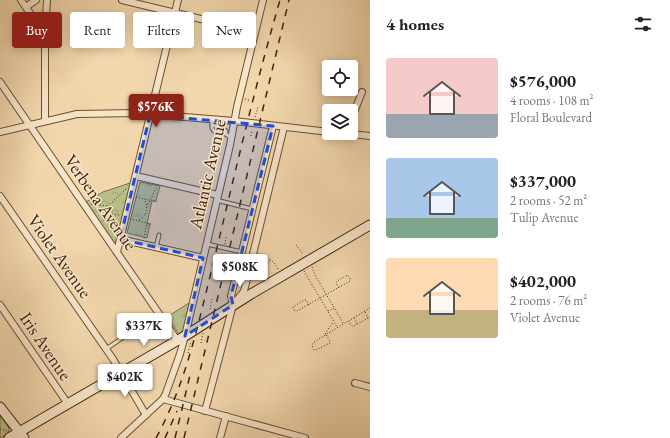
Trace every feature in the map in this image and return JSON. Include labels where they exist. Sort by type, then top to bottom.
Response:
[{"type":"main road","points":[[0,407],[16,435],[120,373],[184,339],[233,305],[370,225]]},
{"type":"street","points":[[21,0],[29,12]]},
{"type":"street","points":[[26,7],[36,0]]},
{"type":"street","points":[[46,12],[47,0]]},
{"type":"street","points":[[122,0],[171,12]]},
{"type":"street","points":[[175,12],[178,0]]},
{"type":"street","name":"Atlantic Avenue","points":[[256,27],[262,0]]},
{"type":"street","points":[[45,48],[45,121]]},
{"type":"street","points":[[117,252],[166,48]]},
{"type":"street","name":"Atlantic Avenue","points":[[163,399],[184,339],[217,198],[229,136],[251,48]]},
{"type":"street","name":"Verbena Avenue","points":[[0,82],[159,313],[184,339]]},
{"type":"street","points":[[357,104],[362,92]]},
{"type":"street","points":[[0,132],[78,114],[135,113],[212,122],[234,121],[322,131]]},
{"type":"street","points":[[205,410],[233,305],[232,296],[273,126]]},
{"type":"street","points":[[233,305],[244,290],[284,127]]},
{"type":"street","points":[[358,135],[370,136]]},
{"type":"street","points":[[136,176],[217,198]]},
{"type":"street","name":"Violet Avenue","points":[[0,196],[113,359],[146,415]]},
{"type":"street","points":[[120,239],[203,258]]},
{"type":"street","name":"Iris Avenue","points":[[0,305],[68,404]]},
{"type":"street","points":[[355,383],[370,387]]},
{"type":"street","points":[[121,438],[163,399],[305,438]]},
{"type":"street","points":[[220,438],[226,416]]},
{"type":"lane","points":[[212,122],[225,129],[229,136]]},
{"type":"lane","points":[[212,122],[212,128],[214,131],[229,136]]},
{"type":"lane","points":[[219,127],[219,133]]},
{"type":"lane","points":[[217,198],[252,209]]},
{"type":"lane","points":[[156,247],[159,235]]},
{"type":"lane","points":[[206,244],[242,252]]},
{"type":"lane","points":[[106,350],[159,313]]},
{"type":"path","points":[[244,99],[248,100],[248,102]]},
{"type":"path","points":[[255,117],[258,107]]},
{"type":"path","points":[[251,136],[252,130]]},
{"type":"path","points":[[101,229],[108,206],[126,189],[134,184]]},
{"type":"path","points":[[139,221],[144,217],[147,204],[151,200],[154,190],[160,185]]},
{"type":"path","points":[[131,196],[157,202]]},
{"type":"path","points":[[144,199],[147,204]]},
{"type":"path","points":[[83,202],[108,206]]},
{"type":"path","points":[[146,211],[151,212]]},
{"type":"path","points":[[112,214],[119,215]]},
{"type":"path","points":[[125,218],[151,224]]},
{"type":"path","points":[[144,239],[147,223]]},
{"type":"path","points":[[225,244],[226,237]]},
{"type":"path","points":[[296,245],[305,256]]},
{"type":"path","points":[[253,253],[263,255],[271,259],[282,276]]},
{"type":"path","points":[[266,265],[271,259]]},
{"type":"path","points":[[311,266],[344,324]]},
{"type":"path","points":[[304,271],[337,328]]},
{"type":"path","points":[[254,274],[263,280]]},
{"type":"path","points":[[309,305],[306,300],[304,300],[293,307],[297,312],[327,295],[339,288],[350,281],[348,275],[337,281],[336,283],[339,288]]},
{"type":"path","points":[[210,309],[212,300]]},
{"type":"path","points":[[328,312],[334,308]]},
{"type":"path","points":[[326,335],[330,342],[315,350],[312,347],[312,344],[324,336],[354,318],[364,311],[370,309]]},
{"type":"path","points":[[350,320],[349,322],[352,326],[354,326],[369,318],[364,311]]},
{"type":"path","points":[[354,318],[357,324]]},
{"type":"path","points":[[324,336],[333,322]]},
{"type":"path","points":[[201,343],[204,333]]},
{"type":"path","points":[[184,339],[188,352]]},
{"type":"path","points":[[0,429],[16,435]]},
{"type":"highlighted area","points":[[150,115],[273,126],[231,296],[233,305],[185,336],[203,258],[120,239]]},
{"type":"green space","points":[[133,182],[117,250],[84,203],[103,192]]},
{"type":"green space","points":[[140,182],[160,186],[156,201],[152,201],[147,223],[150,224],[147,238],[127,233]]},
{"type":"green space","points":[[189,303],[184,330],[179,334],[167,317]]},
{"type":"green space","points":[[0,415],[9,428],[8,434],[0,438]]},
{"type":"railway","points":[[156,438],[177,393],[192,347],[254,94],[280,0]]},
{"type":"railway","points":[[184,438],[289,0]]},
{"type":"railway","points":[[175,438],[191,371]]},
{"type":"railway","points":[[165,438],[177,411]]}]
